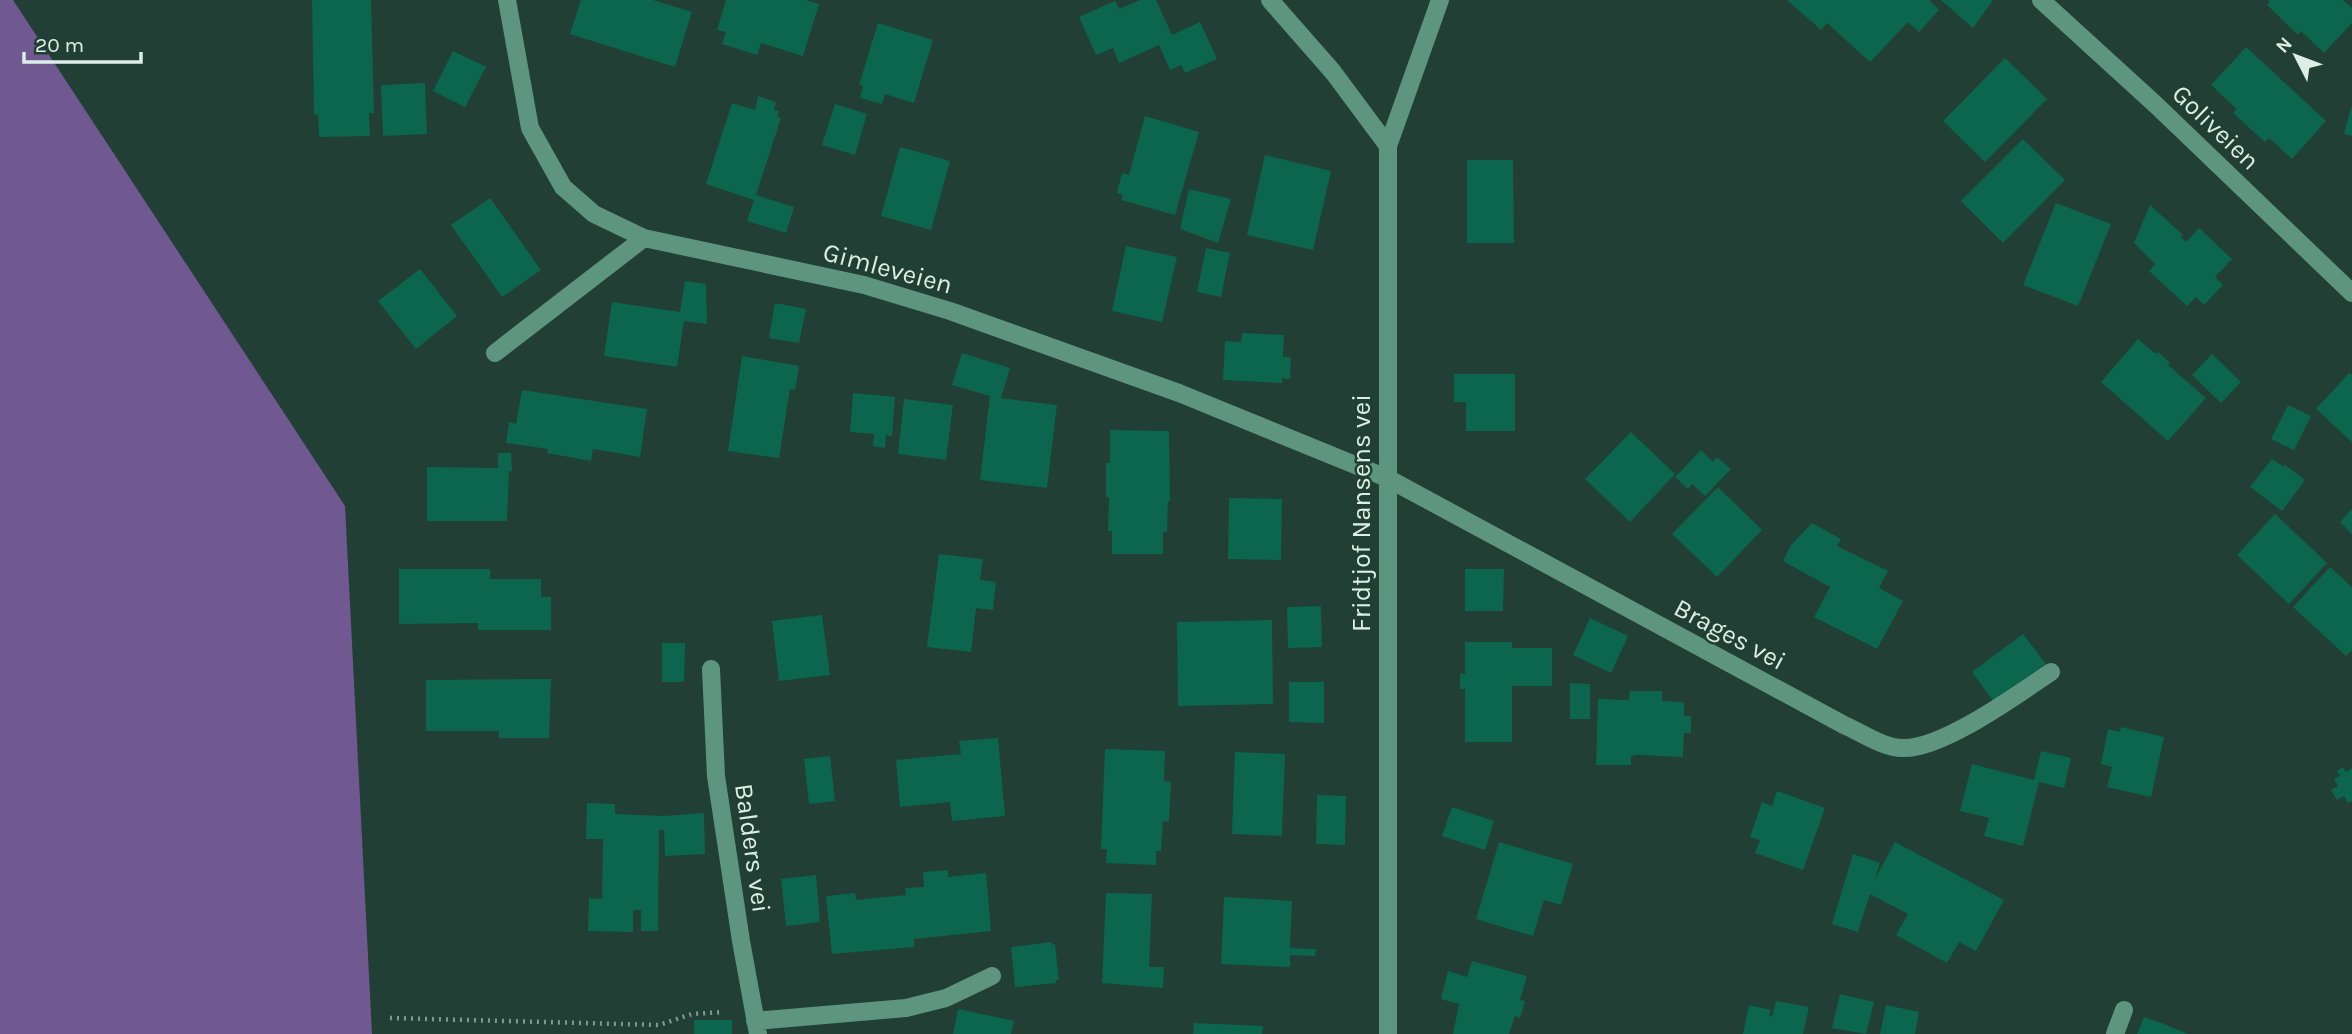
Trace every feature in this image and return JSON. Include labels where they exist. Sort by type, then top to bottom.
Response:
[{"type":"street","name":"Gimleveien","points":[[507,0],[530,128],[563,187],[594,214],[644,238],[864,285],[950,311],[1179,393],[1387,478]]},
{"type":"street","points":[[1270,0],[1333,72],[1388,146]]},
{"type":"street","name":"Fridtjof Nansens vei","points":[[1388,1034],[1388,146],[1440,0]]},
{"type":"street","name":"Goliveien","points":[[2042,0],[2352,293]]},
{"type":"street","points":[[495,353],[644,238]]},
{"type":"street","name":"Brages vei","points":[[1387,478],[1844,725],[1880,742],[1903,749],[1932,743],[1990,713],[2052,672]]},
{"type":"street","name":"Balders vei","points":[[711,668],[716,776],[755,1022]]},
{"type":"street","points":[[755,1022],[906,1008],[946,998],[992,976]]},
{"type":"street","points":[[2115,1034],[2124,1010]]},
{"type":"path","points":[[390,1018],[659,1026],[692,1014],[755,1022]]},
{"type":"shaded area","points":[[0,0],[13,0],[345,506],[372,1034],[0,1034]]},
{"type":"building","points":[[312,0],[371,0],[374,113],[369,113],[370,136],[319,137],[318,115],[314,114]]},
{"type":"building","points":[[581,0],[653,0],[692,12],[675,67],[570,34]]},
{"type":"building","points":[[726,0],[805,0],[819,4],[803,56],[761,43],[757,55],[722,44],[726,32],[717,30]]},
{"type":"building","points":[[1140,0],[1156,0],[1172,35],[1200,22],[1217,59],[1185,73],[1181,65],[1170,70],[1159,45],[1119,63],[1113,48],[1096,55],[1079,17],[1115,1],[1119,9]]},
{"type":"building","points":[[1787,0],[1929,0],[1939,10],[1919,32],[1908,22],[1870,62],[1827,23],[1821,30]]},
{"type":"building","points":[[1941,0],[1993,0],[1973,28]]},
{"type":"building","points":[[2268,0],[2343,0],[2352,8],[2352,23],[2324,53],[2301,31],[2298,35],[2267,5],[2270,2]]},
{"type":"building","points":[[878,23],[933,40],[914,103],[885,94],[882,104],[860,98],[863,86],[859,85]]},
{"type":"building","points":[[2246,47],[2326,121],[2292,159],[2269,138],[2265,142],[2233,113],[2237,109],[2211,85]]},
{"type":"building","points":[[453,51],[486,67],[465,107],[433,91]]},
{"type":"building","points":[[2005,58],[2047,99],[1985,162],[1943,121]]},
{"type":"building","points":[[425,83],[427,134],[383,136],[381,85]]},
{"type":"building","points":[[758,96],[776,102],[774,110],[779,111],[777,117],[781,118],[756,195],[794,207],[786,233],[747,221],[754,200],[706,184],[732,103],[755,110]]},
{"type":"building","points":[[835,104],[867,114],[855,155],[822,145]]},
{"type":"building","points":[[2352,109],[2352,136],[2344,134]]},
{"type":"building","points":[[1145,116],[1199,132],[1175,215],[1121,200],[1123,195],[1117,193],[1122,173],[1129,175]]},
{"type":"building","points":[[2023,139],[2065,180],[2003,243],[1961,201]]},
{"type":"building","points":[[900,147],[950,161],[931,230],[881,216]]},
{"type":"building","points":[[1265,155],[1331,171],[1313,250],[1247,235]]},
{"type":"building","points":[[1467,160],[1513,160],[1514,243],[1467,243]]},
{"type":"building","points":[[1189,189],[1231,199],[1218,243],[1180,229]]},
{"type":"building","points":[[490,198],[541,270],[502,297],[451,225]]},
{"type":"building","points":[[2056,203],[2111,224],[2078,306],[2023,285]]},
{"type":"building","points":[[2150,205],[2183,235],[2181,237],[2186,242],[2199,228],[2232,259],[2215,277],[2223,285],[2204,305],[2196,297],[2187,306],[2149,271],[2155,264],[2134,243]]},
{"type":"building","points":[[1126,246],[1177,257],[1162,322],[1112,311]]},
{"type":"building","points":[[1206,248],[1230,253],[1221,297],[1197,292]]},
{"type":"building","points":[[420,269],[457,316],[416,349],[378,301]]},
{"type":"building","points":[[685,281],[706,284],[707,324],[684,321],[677,367],[604,356],[612,302],[680,312]]},
{"type":"building","points":[[775,303],[806,309],[799,343],[769,338]]},
{"type":"building","points":[[1242,333],[1284,335],[1283,357],[1291,357],[1290,379],[1282,378],[1282,383],[1223,380],[1225,341],[1241,342]]},
{"type":"building","points":[[2138,339],[2156,354],[2158,352],[2170,363],[2168,365],[2206,398],[2168,441],[2101,382]]},
{"type":"building","points":[[962,353],[1010,368],[1001,398],[1057,405],[1047,488],[980,480],[990,396],[952,385]]},
{"type":"building","points":[[2212,354],[2241,382],[2221,403],[2192,375]]},
{"type":"building","points":[[742,356],[799,366],[795,390],[790,389],[779,458],[728,451]]},
{"type":"building","points":[[2349,373],[2352,375],[2352,442],[2316,409]]},
{"type":"building","points":[[1454,374],[1515,374],[1515,431],[1466,431],[1466,402],[1454,402]]},
{"type":"building","points":[[522,390],[647,409],[640,457],[593,449],[591,461],[547,453],[548,449],[506,443],[509,422],[516,424]]},
{"type":"building","points":[[853,393],[895,397],[892,436],[886,435],[885,448],[873,446],[874,434],[850,432]]},
{"type":"building","points":[[904,399],[953,405],[946,460],[898,454]]},
{"type":"building","points":[[2288,405],[2311,416],[2294,450],[2271,439]]},
{"type":"building","points":[[1110,430],[1169,431],[1170,501],[1167,532],[1163,532],[1163,554],[1112,554],[1112,531],[1108,531],[1109,497],[1106,497]]},
{"type":"building","points":[[1631,432],[1675,474],[1630,522],[1585,479]]},
{"type":"building","points":[[1701,450],[1713,462],[1717,457],[1731,469],[1705,496],[1692,484],[1688,489],[1675,477]]},
{"type":"building","points":[[498,453],[511,453],[512,471],[507,472],[507,521],[427,521],[427,467],[498,468]]},
{"type":"building","points":[[2272,459],[2305,480],[2282,511],[2250,487]]},
{"type":"building","points":[[1718,487],[1762,530],[1717,577],[1672,534]]},
{"type":"building","points":[[1229,498],[1282,499],[1281,560],[1228,559]]},
{"type":"building","points":[[2352,509],[2352,534],[2340,522]]},
{"type":"building","points":[[2275,514],[2327,563],[2289,604],[2237,555]]},
{"type":"building","points":[[1812,523],[1841,539],[1837,546],[1888,571],[1879,588],[1903,601],[1877,649],[1814,617],[1830,587],[1783,561],[1791,545]]},
{"type":"building","points":[[939,554],[983,559],[980,580],[996,582],[993,610],[976,608],[971,652],[927,647]]},
{"type":"building","points":[[2330,567],[2352,587],[2352,650],[2346,656],[2293,607]]},
{"type":"building","points":[[399,569],[490,569],[490,579],[541,579],[541,597],[551,597],[551,630],[478,630],[478,623],[399,624]]},
{"type":"building","points":[[1465,569],[1504,569],[1503,611],[1465,611]]},
{"type":"building","points":[[1321,606],[1322,647],[1288,648],[1287,607]]},
{"type":"building","points":[[822,615],[830,675],[779,681],[772,621]]},
{"type":"building","points":[[1590,618],[1628,636],[1611,673],[1573,655]]},
{"type":"building","points":[[1272,620],[1273,704],[1178,706],[1177,622]]},
{"type":"building","points":[[2023,634],[2046,664],[1994,702],[1972,672]]},
{"type":"building","points":[[1465,642],[1512,642],[1512,648],[1552,648],[1552,686],[1512,686],[1512,742],[1465,742],[1465,689],[1460,689],[1460,674],[1465,674]]},
{"type":"building","points":[[662,643],[685,643],[684,682],[662,682]]},
{"type":"building","points":[[551,679],[549,738],[499,738],[499,731],[426,731],[426,680]]},
{"type":"building","points":[[1289,682],[1324,682],[1324,723],[1289,722]]},
{"type":"building","points":[[1570,683],[1590,684],[1590,719],[1570,719]]},
{"type":"building","points":[[1630,691],[1662,691],[1662,701],[1684,702],[1684,716],[1691,716],[1691,733],[1684,733],[1683,757],[1638,755],[1631,756],[1631,765],[1596,765],[1598,699],[1629,700]]},
{"type":"building","points":[[2121,727],[2164,737],[2151,797],[2107,787],[2112,767],[2101,764],[2108,729],[2120,732]]},
{"type":"building","points":[[998,738],[1005,816],[952,821],[950,802],[900,807],[896,760],[961,754],[959,741]]},
{"type":"building","points":[[1105,749],[1165,751],[1164,781],[1171,782],[1169,822],[1163,821],[1161,851],[1156,851],[1156,865],[1106,863],[1107,849],[1101,849]]},
{"type":"building","points":[[2041,751],[2071,758],[2064,788],[2039,782],[2023,846],[1984,836],[1989,818],[1960,811],[1972,764],[2034,780]]},
{"type":"building","points":[[1235,752],[1285,754],[1282,836],[1232,834]]},
{"type":"building","points":[[830,756],[835,801],[809,804],[804,759]]},
{"type":"building","points":[[2343,767],[2346,772],[2352,768],[2352,801],[2348,803],[2344,796],[2337,800],[2331,790],[2338,786],[2334,779],[2340,776],[2337,771]]},
{"type":"building","points":[[1777,791],[1825,808],[1803,870],[1755,853],[1760,840],[1750,837],[1762,802],[1772,806]]},
{"type":"building","points":[[1317,795],[1346,796],[1345,845],[1316,844]]},
{"type":"building","points":[[587,803],[615,804],[615,814],[664,816],[704,813],[705,854],[665,856],[664,830],[659,830],[658,931],[641,931],[641,910],[633,910],[633,932],[588,931],[589,898],[602,899],[603,839],[586,839]]},
{"type":"building","points":[[1452,807],[1494,821],[1485,850],[1442,836]]},
{"type":"building","points":[[1499,842],[1573,864],[1561,905],[1544,900],[1533,936],[1476,919]]},
{"type":"building","points":[[1895,842],[2004,900],[1976,951],[1959,942],[1947,963],[1896,935],[1908,914],[1870,894],[1858,932],[1832,924],[1853,854],[1880,863],[1875,879]]},
{"type":"building","points":[[948,870],[948,877],[986,873],[991,931],[914,939],[914,947],[832,954],[826,896],[855,893],[856,900],[906,895],[905,888],[924,887],[923,872]]},
{"type":"building","points":[[816,875],[820,922],[786,926],[781,879]]},
{"type":"building","points":[[1106,893],[1152,894],[1149,967],[1164,967],[1163,988],[1102,983]]},
{"type":"building","points":[[1224,897],[1292,901],[1290,948],[1316,949],[1315,956],[1290,955],[1290,967],[1221,964]]},
{"type":"building","points":[[1051,942],[1052,945],[1055,944],[1059,980],[1056,980],[1056,983],[1015,987],[1011,947]]},
{"type":"building","points":[[1472,961],[1527,976],[1520,1000],[1525,1001],[1520,1018],[1515,1016],[1509,1034],[1453,1034],[1459,1004],[1441,999],[1448,971],[1467,977]]},
{"type":"building","points":[[1840,994],[1874,1002],[1866,1034],[1832,1028]]},
{"type":"building","points":[[1776,1001],[1809,1007],[1803,1034],[1743,1034],[1749,1005],[1771,1010],[1769,1016],[1772,1017]]},
{"type":"building","points":[[1886,1005],[1919,1012],[1915,1034],[1880,1034]]},
{"type":"building","points":[[958,1009],[1014,1021],[1011,1034],[953,1034]]},
{"type":"building","points":[[2144,1017],[2164,1024],[2188,1034],[2137,1034]]},
{"type":"building","points":[[694,1020],[732,1020],[732,1034],[694,1034]]},
{"type":"building","points":[[1194,1023],[1263,1026],[1262,1034],[1193,1034]]}]
